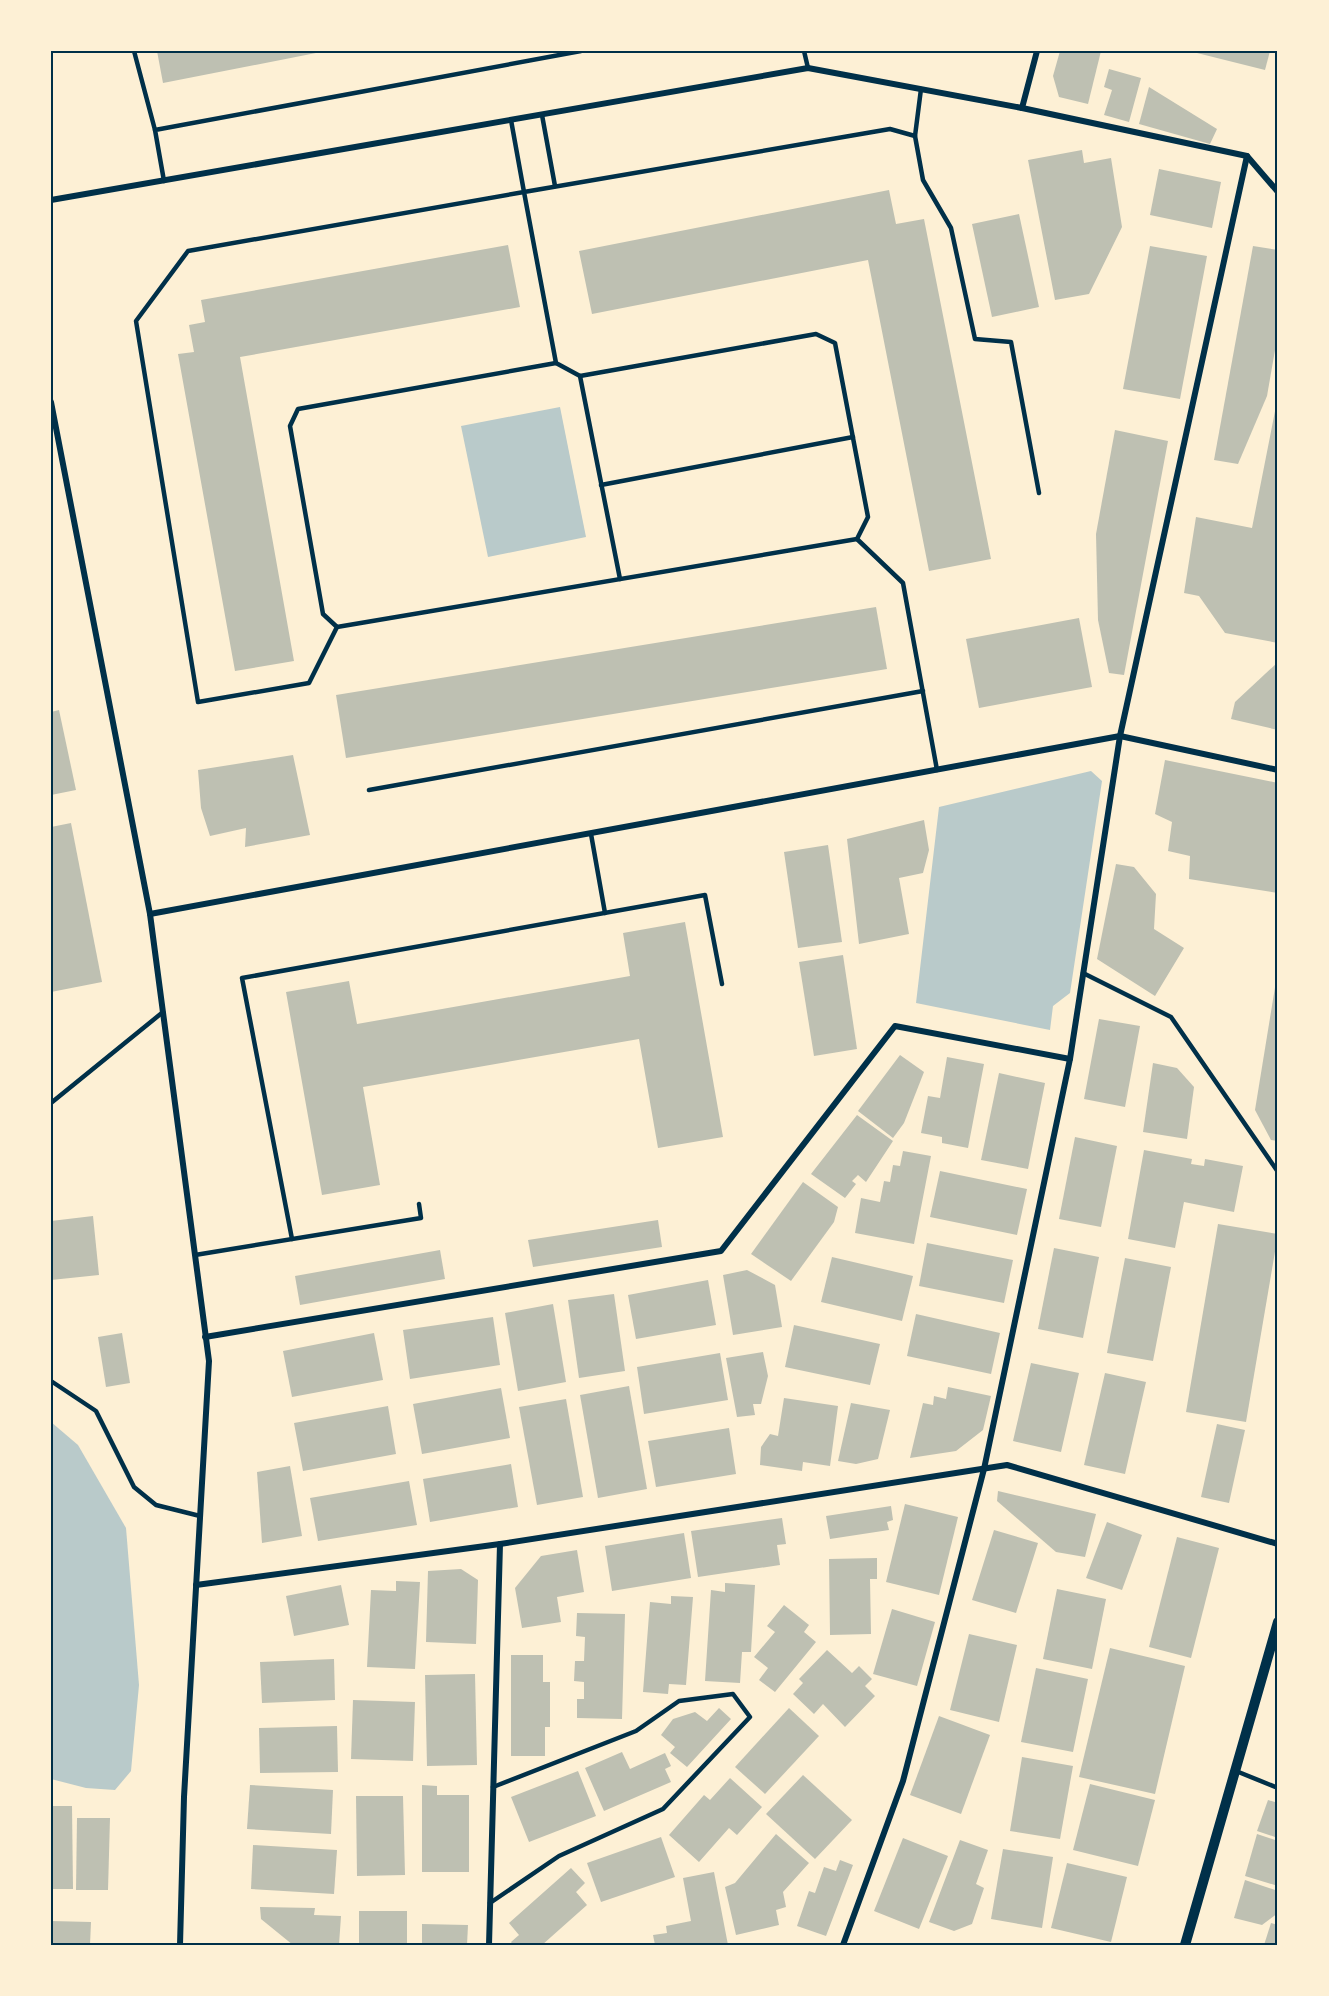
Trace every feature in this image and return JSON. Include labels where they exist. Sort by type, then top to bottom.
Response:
[{"type":"street","points":[[1022,108],[1037,51]]},
{"type":"street","points":[[51,200],[808,68],[1022,108],[1247,156],[1278,192]]},
{"type":"street","points":[[843,1945],[903,1781],[984,1469],[1070,1059],[1120,736],[1247,156]]},
{"type":"street","points":[[51,402],[150,914],[208,1361],[184,1797],[180,1945]]},
{"type":"street","points":[[150,914],[1120,736],[1278,770]]},
{"type":"street","points":[[205,1337],[721,1251],[895,1026],[1070,1059]]},
{"type":"street","points":[[196,1585],[500,1544],[1007,1465],[1278,1545]]},
{"type":"street","points":[[489,1945],[500,1544]]},
{"type":"street","points":[[1185,1945],[1278,1622]]},
{"type":"lane","points":[[134,51],[164,181]]},
{"type":"lane","points":[[154,130],[581,51]]},
{"type":"lane","points":[[804,51],[808,68]]},
{"type":"lane","points":[[921,89],[915,136],[923,180],[951,228],[975,339],[1011,342],[1039,493]]},
{"type":"lane","points":[[542,115],[555,186]]},
{"type":"lane","points":[[511,120],[556,363]]},
{"type":"lane","points":[[337,627],[309,683],[198,702],[136,321],[188,251],[890,129],[915,136]]},
{"type":"lane","points":[[337,627],[323,614],[290,426],[298,409],[556,363],[580,376],[816,334],[835,343],[868,518],[857,539]]},
{"type":"lane","points":[[580,376],[620,579]]},
{"type":"lane","points":[[601,485],[853,437]]},
{"type":"lane","points":[[337,627],[857,539]]},
{"type":"lane","points":[[857,539],[903,583],[937,770]]},
{"type":"lane","points":[[369,790],[923,691]]},
{"type":"lane","points":[[591,834],[605,913]]},
{"type":"lane","points":[[292,1239],[243,978],[705,895],[722,984]]},
{"type":"lane","points":[[1083,974],[1171,1017],[1278,1172]]},
{"type":"lane","points":[[51,1103],[163,1012]]},
{"type":"lane","points":[[195,1255],[421,1218],[419,1204]]},
{"type":"lane","points":[[51,1381],[96,1410],[134,1486],[156,1505],[200,1516]]},
{"type":"lane","points":[[490,1903],[559,1856],[663,1809],[750,1717],[733,1694],[679,1701],[636,1731],[493,1786]]},
{"type":"lane","points":[[1234,1770],[1278,1788]]},
{"type":"shaded area","points":[[560,407],[586,537],[488,557],[461,426]]},
{"type":"shaded area","points":[[1091,771],[1102,781],[1070,993],[1053,1006],[1050,1030],[916,1003],[939,807]]},
{"type":"shaded area","points":[[51,1422],[78,1445],[126,1528],[139,1685],[131,1771],[115,1790],[86,1788],[51,1779]]},
{"type":"building","points":[[157,51],[321,51],[321,52],[163,83]]},
{"type":"building","points":[[1060,51],[1101,51],[1088,104],[1059,97],[1053,76]]},
{"type":"building","points":[[1189,51],[1270,51],[1265,70]]},
{"type":"building","points":[[1109,69],[1141,78],[1129,122],[1104,115],[1112,90],[1104,87]]},
{"type":"building","points":[[1149,87],[1217,129],[1210,144],[1139,124]]},
{"type":"building","points":[[1082,150],[1084,163],[1111,158],[1122,227],[1089,294],[1055,300],[1028,160]]},
{"type":"building","points":[[1159,169],[1221,182],[1212,228],[1150,215]]},
{"type":"building","points":[[889,190],[896,224],[924,219],[991,559],[929,571],[868,260],[592,314],[579,251]]},
{"type":"building","points":[[1019,214],[1039,307],[992,317],[972,224]]},
{"type":"building","points":[[508,245],[520,307],[240,357],[294,661],[235,671],[178,354],[194,352],[189,325],[205,322],[201,300]]},
{"type":"building","points":[[1150,246],[1207,256],[1180,399],[1123,389]]},
{"type":"building","points":[[1253,246],[1278,250],[1278,333],[1267,396],[1238,464],[1214,460]]},
{"type":"building","points":[[1277,401],[1278,643],[1225,633],[1199,596],[1184,593],[1196,517],[1252,528]]},
{"type":"building","points":[[1115,430],[1168,441],[1124,675],[1109,673],[1098,620],[1096,534]]},
{"type":"building","points":[[876,607],[887,669],[346,758],[336,695]]},
{"type":"building","points":[[1079,618],[1092,687],[979,708],[966,639]]},
{"type":"building","points":[[1278,662],[1278,730],[1231,719],[1235,702]]},
{"type":"building","points":[[59,710],[76,790],[51,795],[51,712]]},
{"type":"building","points":[[293,755],[310,835],[245,847],[246,828],[210,836],[201,808],[198,770]]},
{"type":"building","points":[[1165,760],[1278,783],[1278,893],[1189,879],[1190,856],[1168,851],[1172,822],[1155,814]]},
{"type":"building","points":[[924,820],[929,850],[923,873],[899,878],[909,934],[859,944],[847,839]]},
{"type":"building","points":[[71,823],[102,982],[51,992],[51,827]]},
{"type":"building","points":[[828,845],[842,942],[798,948],[784,852]]},
{"type":"building","points":[[1116,864],[1134,867],[1156,894],[1154,929],[1184,948],[1155,996],[1097,959]]},
{"type":"building","points":[[685,922],[723,1137],[658,1148],[639,1039],[363,1087],[380,1185],[322,1195],[286,992],[349,981],[357,1024],[630,976],[623,933]]},
{"type":"building","points":[[843,955],[857,1049],[814,1056],[799,962]]},
{"type":"building","points":[[1277,975],[1278,1141],[1271,1140],[1255,1110]]},
{"type":"building","points":[[1099,1019],[1140,1026],[1125,1107],[1084,1099]]},
{"type":"building","points":[[900,1055],[924,1072],[904,1123],[893,1138],[858,1111]]},
{"type":"building","points":[[947,1057],[984,1064],[968,1148],[942,1143],[942,1137],[921,1133],[928,1096],[940,1098]]},
{"type":"building","points":[[1153,1063],[1177,1068],[1194,1087],[1187,1139],[1143,1132]]},
{"type":"building","points":[[999,1073],[1045,1083],[1028,1169],[981,1160]]},
{"type":"building","points":[[857,1115],[893,1141],[866,1182],[858,1175],[852,1181],[856,1184],[845,1198],[811,1174]]},
{"type":"building","points":[[1075,1137],[1117,1146],[1101,1227],[1059,1219]]},
{"type":"building","points":[[1144,1150],[1192,1159],[1191,1164],[1204,1166],[1205,1159],[1243,1166],[1234,1212],[1184,1202],[1175,1248],[1128,1239]]},
{"type":"building","points":[[903,1151],[931,1156],[914,1244],[855,1233],[861,1198],[880,1202],[884,1181],[890,1182],[893,1165],[900,1166]]},
{"type":"building","points":[[940,1171],[1027,1189],[1017,1235],[930,1217]]},
{"type":"building","points":[[803,1182],[838,1207],[834,1222],[791,1281],[751,1254]]},
{"type":"building","points":[[93,1216],[99,1275],[51,1280],[51,1221]]},
{"type":"building","points":[[658,1220],[662,1247],[533,1267],[528,1240]]},
{"type":"building","points":[[1218,1224],[1278,1234],[1246,1422],[1186,1412]]},
{"type":"building","points":[[927,1243],[1013,1260],[1004,1303],[919,1286]]},
{"type":"building","points":[[1054,1248],[1099,1257],[1083,1338],[1038,1329]]},
{"type":"building","points":[[440,1250],[445,1279],[300,1305],[295,1276]]},
{"type":"building","points":[[832,1257],[913,1276],[902,1321],[821,1302]]},
{"type":"building","points":[[1125,1258],[1171,1267],[1153,1361],[1107,1353]]},
{"type":"building","points":[[747,1270],[775,1285],[782,1327],[733,1335],[723,1275]]},
{"type":"building","points":[[708,1280],[716,1325],[636,1339],[628,1295]]},
{"type":"building","points":[[614,1294],[625,1371],[579,1378],[568,1300]]},
{"type":"building","points":[[553,1304],[566,1382],[518,1391],[505,1313]]},
{"type":"building","points":[[916,1314],[1000,1333],[991,1374],[907,1356]]},
{"type":"building","points":[[493,1317],[500,1365],[410,1379],[403,1330]]},
{"type":"building","points":[[794,1325],[880,1344],[870,1385],[785,1367]]},
{"type":"building","points":[[122,1333],[130,1383],[106,1387],[98,1337]]},
{"type":"building","points":[[374,1333],[383,1380],[292,1397],[283,1351]]},
{"type":"building","points":[[763,1352],[768,1376],[761,1404],[753,1404],[755,1415],[737,1417],[726,1358]]},
{"type":"building","points":[[720,1353],[728,1400],[644,1414],[637,1367]]},
{"type":"building","points":[[1031,1363],[1079,1373],[1061,1452],[1013,1441]]},
{"type":"building","points":[[1105,1373],[1146,1382],[1125,1474],[1084,1465]]},
{"type":"building","points":[[629,1386],[647,1489],[598,1498],[580,1395]]},
{"type":"building","points":[[948,1387],[991,1396],[983,1430],[956,1451],[910,1458],[923,1403],[933,1405],[934,1396],[946,1399]]},
{"type":"building","points":[[501,1388],[510,1438],[422,1454],[413,1404]]},
{"type":"building","points":[[784,1398],[838,1406],[830,1466],[803,1462],[802,1471],[760,1465],[761,1447],[770,1434],[778,1436]]},
{"type":"building","points":[[566,1399],[583,1497],[537,1505],[519,1407]]},
{"type":"building","points":[[851,1403],[890,1410],[878,1459],[856,1464],[838,1461]]},
{"type":"building","points":[[388,1406],[396,1454],[303,1471],[294,1423]]},
{"type":"building","points":[[1217,1424],[1245,1430],[1229,1503],[1201,1497]]},
{"type":"building","points":[[729,1428],[736,1474],[656,1487],[648,1441]]},
{"type":"building","points":[[511,1464],[518,1507],[430,1522],[423,1479]]},
{"type":"building","points":[[290,1466],[302,1536],[262,1543],[257,1472]]},
{"type":"building","points":[[409,1481],[417,1525],[318,1541],[310,1498]]},
{"type":"building","points":[[998,1491],[1096,1514],[1085,1557],[1056,1552],[997,1501]]},
{"type":"building","points":[[905,1504],[958,1517],[939,1595],[886,1582]]},
{"type":"building","points":[[891,1506],[893,1520],[887,1522],[889,1530],[830,1539],[826,1516]]},
{"type":"building","points":[[782,1518],[786,1544],[777,1545],[780,1565],[698,1577],[691,1531]]},
{"type":"building","points":[[1107,1522],[1142,1535],[1122,1590],[1086,1578]]},
{"type":"building","points":[[994,1530],[1038,1543],[1016,1613],[972,1600]]},
{"type":"building","points":[[684,1533],[691,1578],[612,1591],[605,1546]]},
{"type":"building","points":[[1177,1537],[1219,1548],[1191,1658],[1149,1647]]},
{"type":"building","points":[[577,1550],[584,1592],[557,1597],[561,1622],[522,1628],[515,1588],[541,1556]]},
{"type":"building","points":[[877,1558],[877,1579],[870,1579],[871,1634],[830,1635],[829,1559]]},
{"type":"building","points":[[461,1569],[478,1580],[476,1644],[426,1642],[428,1571]]},
{"type":"building","points":[[396,1581],[420,1582],[415,1669],[367,1667],[371,1590],[396,1591]]},
{"type":"building","points":[[725,1583],[755,1585],[751,1652],[742,1652],[740,1683],[705,1681],[711,1590],[725,1592]]},
{"type":"building","points":[[341,1585],[349,1625],[294,1636],[286,1596]]},
{"type":"building","points":[[1057,1589],[1106,1599],[1092,1669],[1043,1659]]},
{"type":"building","points":[[671,1596],[693,1597],[686,1685],[669,1684],[668,1694],[643,1692],[650,1602],[671,1604]]},
{"type":"building","points":[[784,1605],[809,1625],[804,1632],[816,1642],[775,1692],[759,1680],[768,1668],[754,1657],[775,1632],[767,1626]]},
{"type":"building","points":[[892,1609],[935,1622],[917,1686],[873,1674]]},
{"type":"building","points":[[577,1613],[625,1614],[622,1719],[577,1718],[577,1699],[584,1699],[584,1682],[574,1681],[575,1661],[584,1661],[585,1637],[576,1636]]},
{"type":"building","points":[[969,1634],[1017,1645],[999,1722],[950,1710]]},
{"type":"building","points":[[1110,1648],[1185,1666],[1155,1794],[1079,1777]]},
{"type":"building","points":[[827,1650],[852,1673],[859,1666],[872,1679],[865,1686],[875,1696],[845,1727],[823,1704],[814,1714],[793,1694],[803,1683],[799,1679]]},
{"type":"building","points":[[511,1655],[543,1655],[543,1682],[550,1682],[550,1727],[545,1727],[545,1756],[511,1756]]},
{"type":"building","points":[[334,1659],[335,1700],[262,1703],[260,1662]]},
{"type":"building","points":[[1036,1668],[1088,1679],[1073,1752],[1021,1742]]},
{"type":"building","points":[[475,1674],[477,1765],[427,1766],[425,1675]]},
{"type":"building","points":[[353,1700],[415,1702],[413,1761],[351,1759]]},
{"type":"building","points":[[719,1708],[731,1719],[687,1767],[670,1753],[675,1747],[661,1735],[673,1719],[695,1712],[707,1721]]},
{"type":"building","points":[[789,1708],[819,1736],[765,1794],[735,1767]]},
{"type":"building","points":[[939,1716],[990,1735],[961,1814],[910,1795]]},
{"type":"building","points":[[337,1726],[338,1772],[260,1773],[259,1728]]},
{"type":"building","points":[[622,1752],[630,1769],[665,1753],[671,1766],[665,1769],[671,1782],[604,1811],[585,1768]]},
{"type":"building","points":[[1022,1757],[1073,1766],[1060,1839],[1010,1831]]},
{"type":"building","points":[[578,1771],[596,1816],[529,1842],[511,1797]]},
{"type":"building","points":[[803,1775],[852,1820],[815,1859],[766,1814]]},
{"type":"building","points":[[730,1778],[762,1807],[737,1835],[729,1828],[699,1862],[669,1835],[704,1795],[710,1800]]},
{"type":"building","points":[[1090,1784],[1155,1800],[1138,1866],[1073,1850]]},
{"type":"building","points":[[250,1785],[333,1790],[331,1834],[247,1829]]},
{"type":"building","points":[[422,1785],[437,1786],[437,1795],[469,1795],[469,1872],[422,1872]]},
{"type":"building","points":[[356,1796],[403,1796],[405,1875],[357,1876]]},
{"type":"building","points":[[1268,1800],[1278,1803],[1278,1838],[1257,1831]]},
{"type":"building","points":[[51,1806],[72,1806],[73,1889],[51,1889]]},
{"type":"building","points":[[77,1818],[110,1818],[108,1890],[76,1890]]},
{"type":"building","points":[[776,1834],[809,1863],[783,1892],[786,1907],[776,1910],[779,1925],[736,1935],[725,1887],[735,1883]]},
{"type":"building","points":[[1257,1834],[1278,1841],[1278,1886],[1245,1876]]},
{"type":"building","points":[[661,1837],[675,1877],[601,1902],[587,1863]]},
{"type":"building","points":[[903,1838],[948,1856],[919,1929],[874,1911]]},
{"type":"building","points":[[960,1840],[988,1850],[976,1884],[984,1888],[972,1924],[954,1931],[929,1922]]},
{"type":"building","points":[[253,1845],[337,1850],[334,1894],[251,1889]]},
{"type":"building","points":[[1003,1849],[1053,1857],[1042,1928],[991,1919]]},
{"type":"building","points":[[840,1860],[853,1865],[826,1936],[797,1926],[809,1891],[815,1893],[824,1867],[836,1871]]},
{"type":"building","points":[[1067,1863],[1127,1877],[1111,1942],[1051,1928]]},
{"type":"building","points":[[571,1868],[585,1883],[576,1892],[587,1905],[542,1945],[513,1945],[511,1942],[519,1935],[509,1923]]},
{"type":"building","points":[[714,1872],[728,1945],[655,1945],[653,1935],[667,1933],[666,1926],[691,1921],[683,1878]]},
{"type":"building","points":[[1245,1880],[1278,1891],[1278,1913],[1262,1925],[1234,1918]]},
{"type":"building","points":[[260,1907],[315,1908],[314,1915],[341,1916],[339,1945],[293,1945],[261,1919]]},
{"type":"building","points":[[359,1911],[407,1911],[407,1945],[359,1945]]},
{"type":"building","points":[[51,1921],[91,1922],[90,1945],[51,1945]]},
{"type":"building","points":[[1271,1923],[1278,1925],[1278,1945],[1264,1945]]},
{"type":"building","points":[[422,1924],[468,1925],[467,1945],[422,1945]]}]
